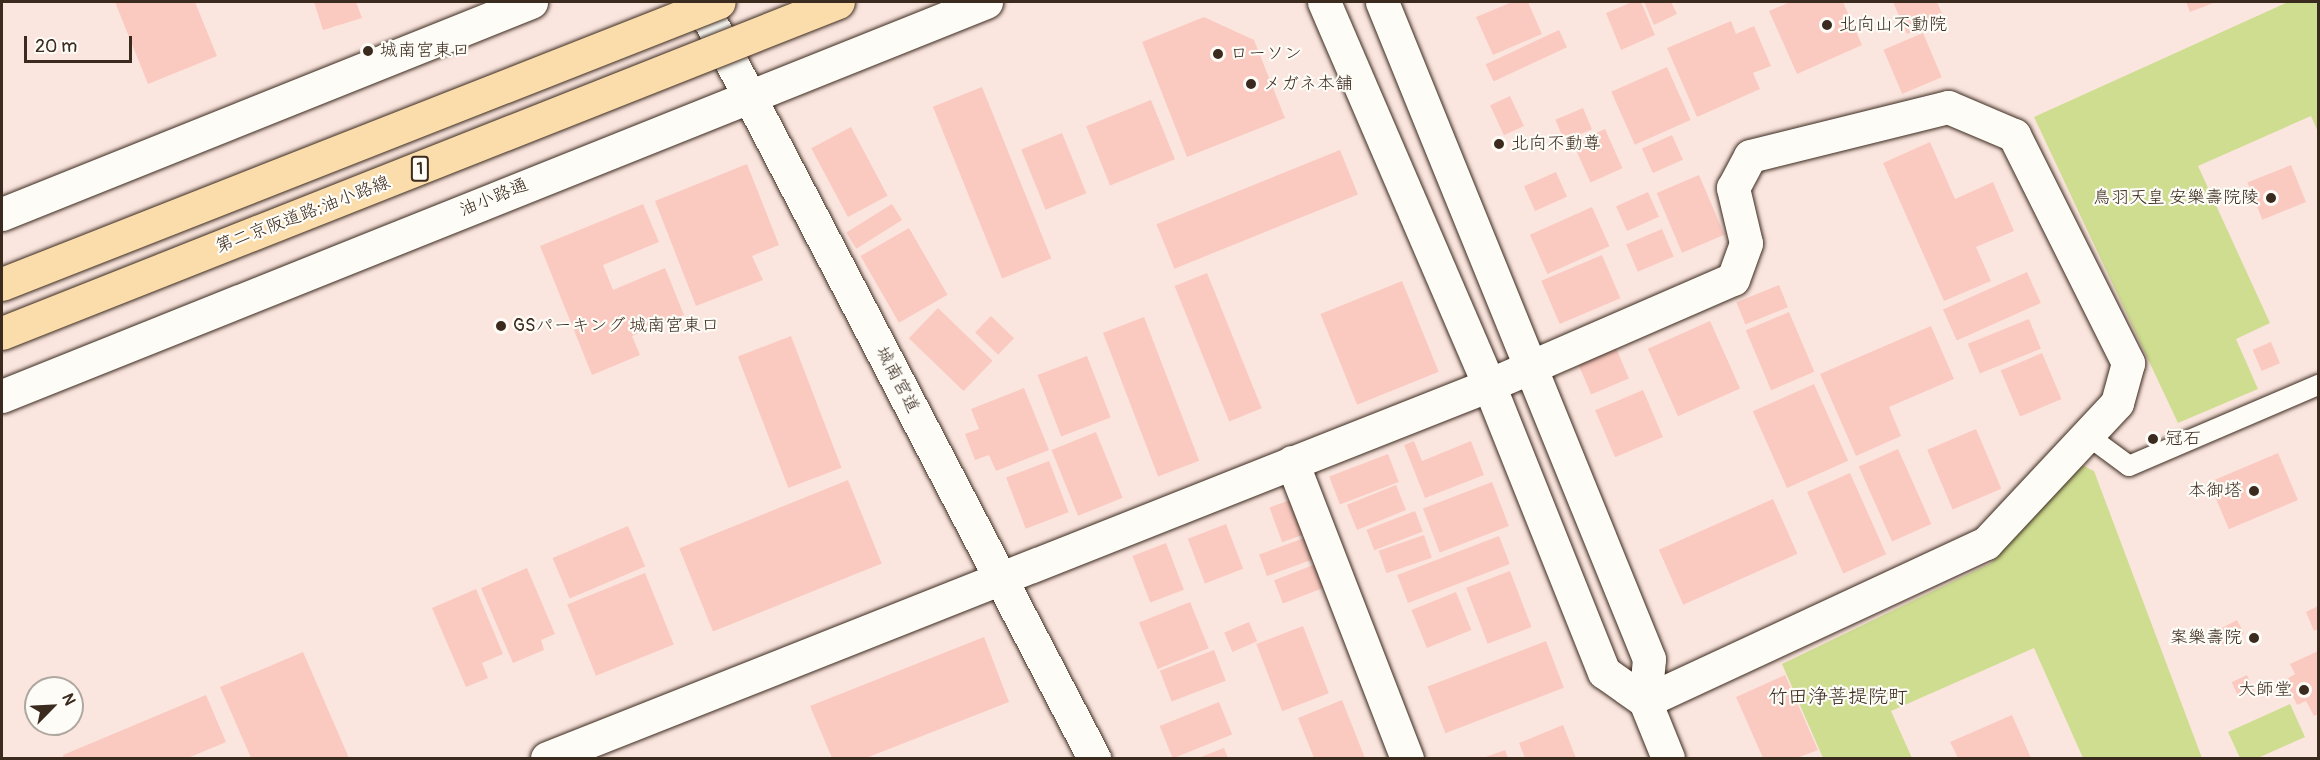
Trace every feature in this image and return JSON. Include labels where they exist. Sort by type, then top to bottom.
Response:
[{"type":"highway","points":[[2,284],[719,2]]},
{"type":"highway","name":"第二京阪道路;油小路線","points":[[2,333],[838,2]]},
{"type":"street","points":[[2,214],[531,2]]},
{"type":"street","name":"城南宮道","points":[[700,2],[1094,759]]},
{"type":"street","name":"油小路通","points":[[2,394],[987,2]]},
{"type":"street","points":[[1324,2],[1489,384],[1604,672],[1645,701]]},
{"type":"street","points":[[1382,2],[1649,659],[1645,701],[1668,759]]},
{"type":"street","points":[[547,759],[1489,384],[1733,279],[1746,243],[1733,188],[1750,156],[1948,107],[2014,135],[2128,363],[2117,403],[1986,543],[1645,701]]},
{"type":"street","points":[[1292,462],[1407,759]]},
{"type":"lane","points":[[2088,435],[2129,466],[2319,385]]},
{"type":"shaded area","points":[[2,2],[2318,2],[2318,758],[2,758]]},
{"type":"green space","points":[[2288,2],[2318,2],[2318,132],[2311,116],[2198,166],[2270,323],[2236,339],[2258,389],[2178,423],[2034,117]]},
{"type":"green space","points":[[2082,465],[2094,471],[2202,758],[2083,758],[2034,648],[1891,711],[1912,758],[1823,758],[1782,664],[1991,563]]},
{"type":"green space","points":[[2290,704],[2305,737],[2258,758],[2240,758],[2228,732]]},
{"type":"building","points":[[115,2],[195,2],[217,56],[148,84]]},
{"type":"building","points":[[314,2],[356,2],[362,18],[323,30]]},
{"type":"building","points":[[1512,2],[1528,2],[1542,34],[1493,55],[1476,17]]},
{"type":"building","points":[[1632,2],[1641,2],[1655,35],[1621,50],[1606,13]]},
{"type":"building","points":[[1644,2],[1671,2],[1677,14],[1654,25]]},
{"type":"building","points":[[1790,2],[1843,2],[1862,45],[1797,74],[1769,11]]},
{"type":"building","points":[[1893,2],[1937,2],[1944,18],[1907,34]]},
{"type":"building","points":[[2186,2],[2216,2],[2190,12]]},
{"type":"building","name":"メガネ本舗","points":[[1204,17],[1254,40],[1285,118],[1187,157],[1142,42]]},
{"type":"building","points":[[1731,21],[1736,34],[1754,26],[1771,66],[1753,73],[1760,89],[1697,117],[1667,48]]},
{"type":"building","points":[[1559,30],[1567,47],[1494,81],[1486,64]]},
{"type":"building","points":[[1923,33],[1942,77],[1902,94],[1883,50]]},
{"type":"building","points":[[1667,67],[1691,120],[1635,145],[1611,92]]},
{"type":"building","points":[[982,87],[1051,259],[1002,278],[933,107]]},
{"type":"building","points":[[1510,96],[1524,126],[1504,135],[1490,105]]},
{"type":"building","points":[[1151,100],[1175,159],[1110,186],[1086,126]]},
{"type":"building","points":[[1583,108],[1592,129],[1564,141],[1555,120]]},
{"type":"building","points":[[851,127],[888,196],[848,217],[811,148]]},
{"type":"building","points":[[1605,129],[1622,168],[1591,183],[1573,143]]},
{"type":"building","points":[[1062,133],[1086,193],[1046,210],[1021,149]]},
{"type":"building","points":[[1672,135],[1683,160],[1653,173],[1642,148]]},
{"type":"building","points":[[1930,142],[1955,199],[1993,182],[2014,231],[1976,247],[1991,281],[1944,301],[1883,163]]},
{"type":"building","points":[[1340,150],[1358,195],[1174,269],[1156,224]]},
{"type":"building","points":[[747,164],[779,245],[752,256],[763,280],[696,306],[655,201]]},
{"type":"building","points":[[2291,165],[2306,202],[2262,220],[2247,183]]},
{"type":"building","points":[[1556,172],[1567,197],[1535,211],[1524,186]]},
{"type":"building","points":[[1699,175],[1724,235],[1682,253],[1657,193]]},
{"type":"building","points":[[1648,192],[1659,217],[1627,231],[1616,206]]},
{"type":"building","points":[[643,204],[659,242],[603,265],[613,290],[665,268],[684,315],[632,336],[640,355],[592,375],[540,246]]},
{"type":"building","points":[[892,204],[902,220],[856,249],[846,233]]},
{"type":"building","points":[[1592,207],[1609,246],[1547,274],[1530,235]]},
{"type":"building","points":[[909,228],[948,295],[899,323],[861,256]]},
{"type":"building","points":[[1662,229],[1674,257],[1638,272],[1626,244]]},
{"type":"building","points":[[1602,255],[1620,298],[1560,324],[1541,281]]},
{"type":"building","points":[[2027,272],[2041,303],[1957,340],[1943,309]]},
{"type":"building","points":[[1207,273],[1262,408],[1229,421],[1175,286]]},
{"type":"building","points":[[1402,281],[1439,372],[1357,405],[1320,314]]},
{"type":"building","points":[[1779,285],[1788,307],[1745,324],[1736,302]]},
{"type":"building","points":[[938,308],[993,361],[963,391],[909,338]]},
{"type":"building","points":[[1789,312],[1814,372],[1771,390],[1746,330]]},
{"type":"building","points":[[991,316],[1014,338],[998,355],[975,333]]},
{"type":"building","points":[[1144,317],[1199,461],[1158,477],[1103,333]]},
{"type":"building","points":[[2029,319],[2041,349],[1980,373],[1968,344]]},
{"type":"building","points":[[1710,321],[1740,389],[1678,416],[1648,349]]},
{"type":"building","points":[[1931,326],[1954,379],[1889,407],[1901,436],[1856,456],[1820,374]]},
{"type":"building","points":[[791,336],[842,468],[788,488],[738,356]]},
{"type":"building","points":[[2271,342],[2280,363],[2262,371],[2253,350]]},
{"type":"building","points":[[1616,348],[1629,378],[1591,394],[1578,364]]},
{"type":"building","points":[[2042,353],[2062,399],[2020,417],[2001,371]]},
{"type":"building","points":[[1087,356],[1111,418],[1061,437],[1038,375]]},
{"type":"building","points":[[1814,384],[1848,461],[1787,488],[1753,411]]},
{"type":"building","points":[[1024,388],[1049,450],[996,471],[989,455],[975,460],[965,434],[979,429],[971,409]]},
{"type":"building","points":[[1643,390],[1663,437],[1615,457],[1595,410]]},
{"type":"building","points":[[1976,429],[2001,489],[1953,510],[1927,450]]},
{"type":"building","points":[[1096,432],[1123,498],[1078,516],[1051,450]]},
{"type":"building","points":[[1414,441],[1422,461],[1471,441],[1484,475],[1425,498],[1404,445]]},
{"type":"building","points":[[1898,449],[1931,524],[1892,541],[1859,466]]},
{"type":"building","name":"本御塔","points":[[2278,453],[2298,500],[2229,529],[2209,482]]},
{"type":"building","points":[[1388,454],[1399,482],[1340,505],[1329,477]]},
{"type":"building","points":[[1049,461],[1069,512],[1026,529],[1006,477]]},
{"type":"building","points":[[1850,473],[1886,554],[1843,573],[1807,492]]},
{"type":"building","points":[[848,480],[882,563],[713,632],[679,548]]},
{"type":"building","points":[[1492,482],[1509,526],[1440,552],[1423,509]]},
{"type":"building","points":[[1396,485],[1406,510],[1357,530],[1347,505]]},
{"type":"building","points":[[1293,499],[1306,534],[1282,542],[1270,508]]},
{"type":"building","points":[[1773,499],[1797,554],[1683,605],[1659,550]]},
{"type":"building","points":[[1415,511],[1423,532],[1374,550],[1366,530]]},
{"type":"building","points":[[1226,524],[1243,569],[1205,584],[1188,539]]},
{"type":"building","points":[[628,526],[645,567],[570,599],[553,558]]},
{"type":"building","points":[[1424,535],[1432,558],[1386,573],[1379,551]]},
{"type":"building","points":[[1499,536],[1510,564],[1408,603],[1397,575]]},
{"type":"building","points":[[1307,537],[1315,559],[1267,576],[1259,554]]},
{"type":"building","points":[[1166,543],[1184,590],[1150,603],[1132,556]]},
{"type":"building","points":[[1316,564],[1325,587],[1283,603],[1274,580]]},
{"type":"building","points":[[527,568],[555,634],[541,640],[544,650],[513,663],[481,588]]},
{"type":"building","points":[[1510,571],[1532,627],[1488,644],[1466,588]]},
{"type":"building","points":[[645,573],[674,644],[596,676],[567,604]]},
{"type":"building","points":[[476,589],[503,654],[482,663],[488,678],[466,687],[432,608]]},
{"type":"building","points":[[1456,592],[1471,630],[1427,648],[1411,610]]},
{"type":"building","points":[[1190,602],[1209,648],[1158,669],[1139,623]]},
{"type":"building","points":[[2318,606],[2318,629],[2314,631],[2306,612]]},
{"type":"building","points":[[2237,620],[2244,633],[2223,645],[2216,631]]},
{"type":"building","points":[[1249,622],[1257,641],[1232,652],[1224,633]]},
{"type":"building","points":[[1303,626],[1329,693],[1282,711],[1256,644]]},
{"type":"building","points":[[984,637],[1009,702],[866,758],[832,758],[810,706]]},
{"type":"building","points":[[1546,641],[1564,688],[1445,733],[1427,687]]},
{"type":"building","points":[[1214,650],[1226,681],[1172,702],[1160,671]]},
{"type":"building","name":"大師堂","points":[[2318,651],[2318,714],[2314,716],[2306,701],[2297,705],[2285,680],[2295,674],[2290,664]]},
{"type":"building","points":[[303,652],[349,758],[251,758],[220,687]]},
{"type":"building","points":[[1785,675],[1818,750],[1797,758],[1763,758],[1736,697]]},
{"type":"building","points":[[2247,675],[2254,690],[2239,698],[2232,682]]},
{"type":"building","points":[[206,695],[226,742],[188,758],[64,758],[63,755]]},
{"type":"building","points":[[1342,700],[1365,758],[1314,758],[1298,718]]},
{"type":"building","points":[[1219,702],[1232,734],[1173,758],[1160,726]]},
{"type":"building","points":[[2012,715],[2031,758],[1958,758],[1950,742]]},
{"type":"building","points":[[1563,725],[1576,758],[1525,758],[1519,743]]},
{"type":"building","points":[[1224,748],[1228,758],[1198,758]]},
{"type":"building","points":[[1505,750],[1508,758],[1483,758]]},
{"type":"place","name":"北向山不動院","points":[[1827,25]]},
{"type":"place","name":"城南宮東口","points":[[368,51]]},
{"type":"place","name":"ローソン","points":[[1218,54]]},
{"type":"place","name":"メガネ本舗","points":[[1251,84]]},
{"type":"place","name":"北向不動尊","points":[[1499,144]]},
{"type":"place","name":"鳥羽天皇 安樂壽院陵","points":[[2271,198]]},
{"type":"place","name":"GSパーキング 城南宮東口","points":[[501,326]]},
{"type":"place","name":"冠石","points":[[2153,439]]},
{"type":"place","name":"本御塔","points":[[2254,491]]},
{"type":"place","name":"案樂壽院","points":[[2254,638]]},
{"type":"place","name":"大師堂","points":[[2304,690]]},
{"type":"district","name":"竹田浄菩提院町","points":[[1838,696]]}]
